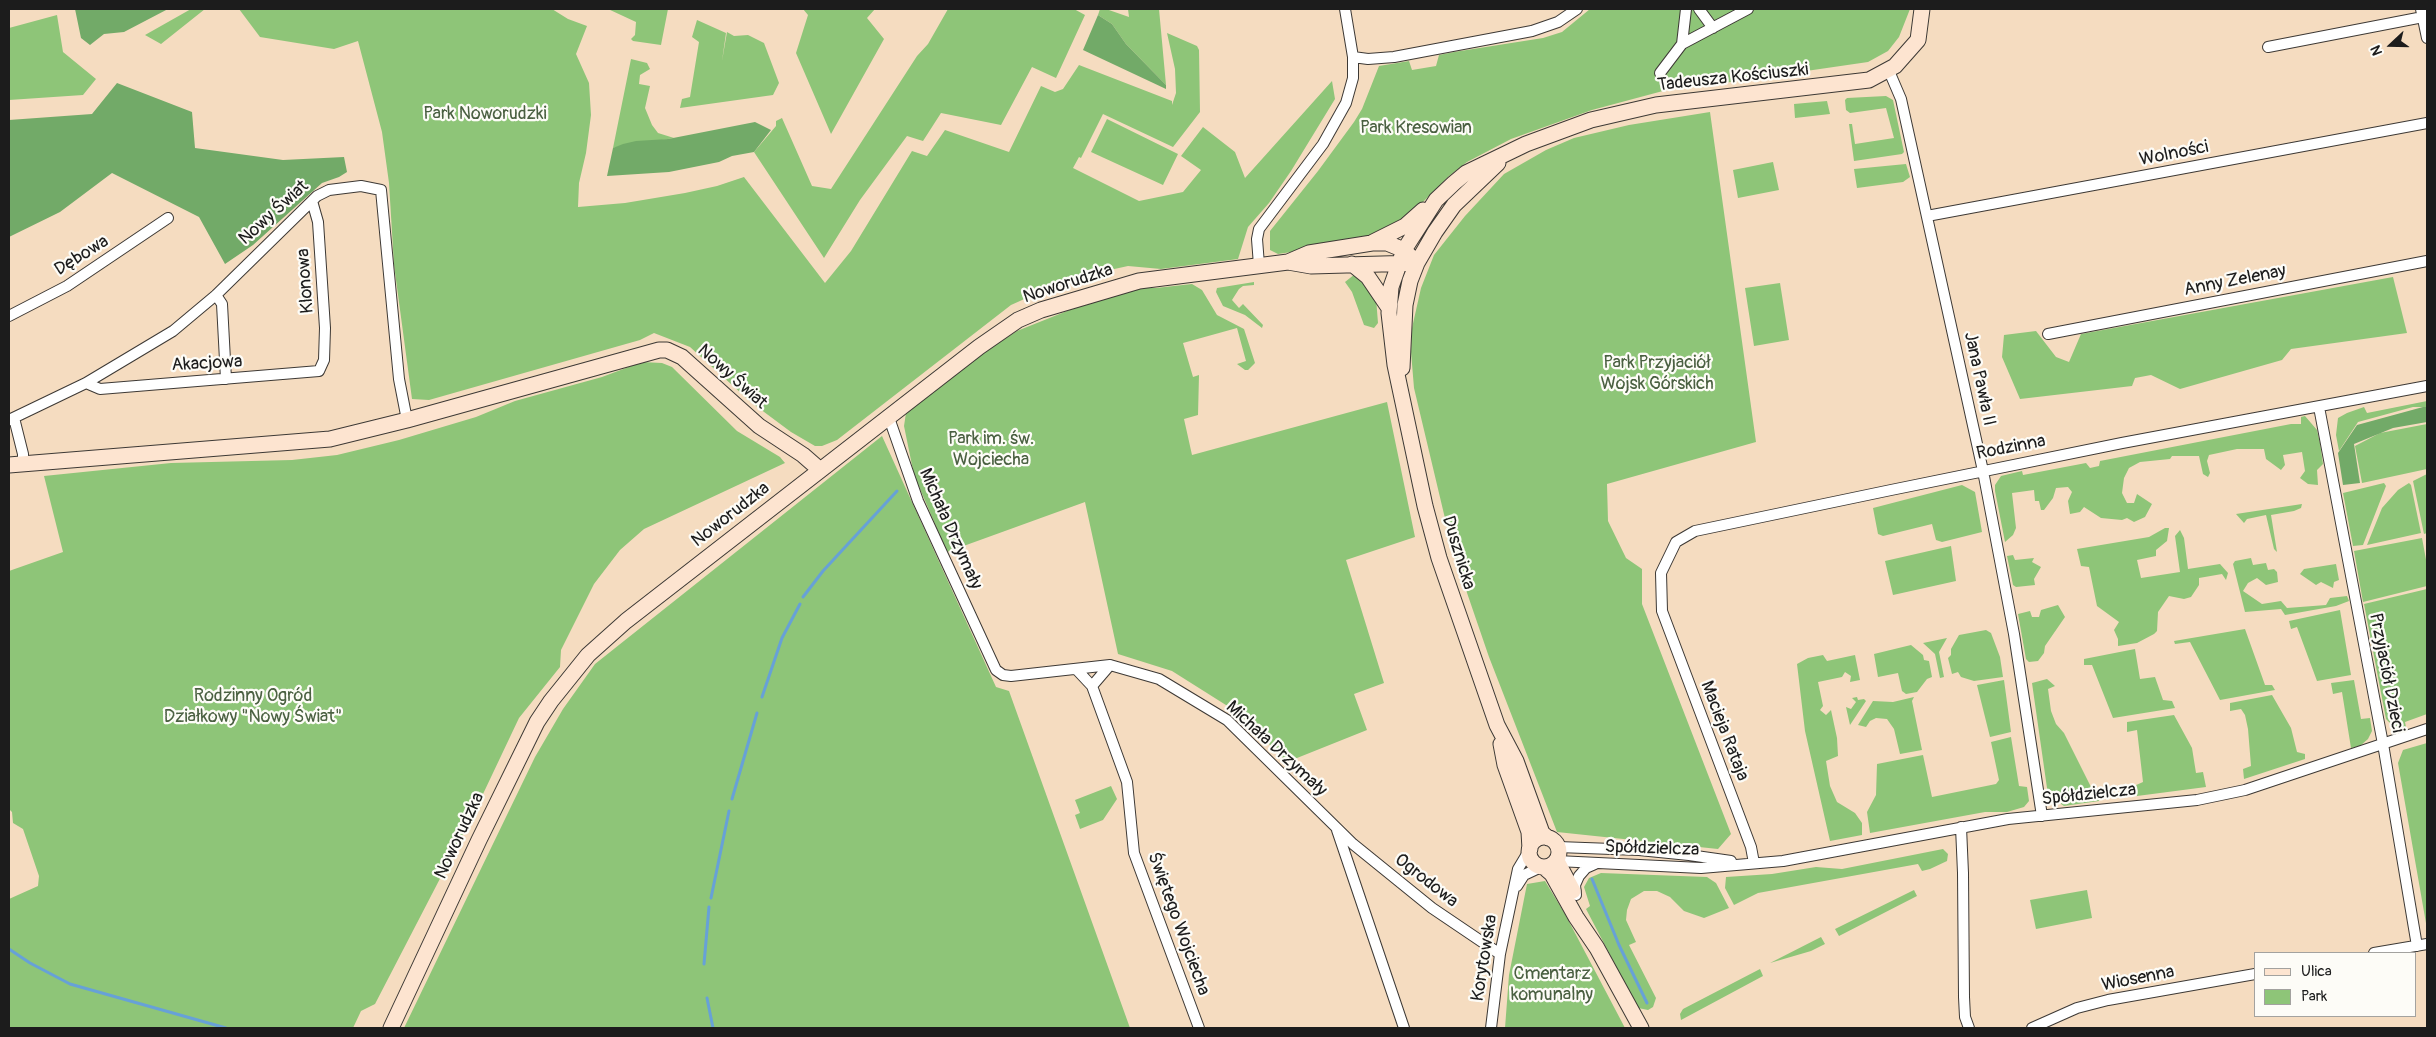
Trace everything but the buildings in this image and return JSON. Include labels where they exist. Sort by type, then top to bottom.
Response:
[{"type":"street","points":[[1259,265],[1257,239],[1259,229],[1323,144],[1342,112],[1352,83],[1353,57],[1345,9]]},
{"type":"street","points":[[1353,57],[1368,59],[1394,57],[1532,31],[1558,22],[1577,9]]},
{"type":"street","points":[[1682,44],[1686,9]]},
{"type":"street","points":[[1699,9],[1713,28]]},
{"type":"street","points":[[1660,73],[1682,44],[1748,9]]},
{"type":"street","name":"Tadeusza Kościuszki","points":[[1402,257],[1436,200],[1466,173],[1561,130],[1629,110],[1676,101],[1859,82],[1875,78],[1889,71],[1918,40],[1922,9]]},
{"type":"street","points":[[2268,47],[2422,13],[2427,38]]},
{"type":"street","name":"Jana Pawła II","points":[[1889,71],[1901,99],[1982,471],[2014,634],[2042,816]]},
{"type":"street","name":"Wolności","points":[[1927,216],[2427,123]]},
{"type":"street","name":"Tadeusza Kościuszki","points":[[1417,263],[1454,205],[1466,191],[1513,151]]},
{"type":"street","name":"Nowy Świat","points":[[11,419],[86,383],[173,330],[216,295],[312,201],[329,190],[361,186],[381,190],[399,379],[407,420]]},
{"type":"street","points":[[1372,243],[1405,226],[1436,200]]},
{"type":"street","name":"Klonowa","points":[[312,201],[318,222],[320,246],[325,328],[324,360]]},
{"type":"street","name":"Dębowa","points":[[9,316],[68,286],[168,218]]},
{"type":"street","name":"Noworudzka","points":[[1288,262],[1309,253],[1372,243],[1387,243],[1402,257],[1417,263]]},
{"type":"street","name":"Noworudzka","points":[[391,1028],[518,759],[551,701],[588,656],[613,632],[888,415],[1018,320],[1041,310],[1138,281],[1288,262],[1311,266],[1352,264],[1402,257]]},
{"type":"street","name":"Dusznicka","points":[[1402,257],[1391,287],[1389,308],[1391,344],[1424,506],[1439,558],[1497,725],[1505,765],[1529,832],[1530,849]]},
{"type":"street","name":"Anny Zelenay","points":[[2048,334],[2427,260]]},
{"type":"street","name":"Dusznicka","points":[[1401,387],[1405,305],[1410,281],[1417,263]]},
{"type":"street","points":[[1352,264],[1368,277],[1389,308]]},
{"type":"street","points":[[216,295],[222,304],[226,379]]},
{"type":"street","name":"Nowy Świat","points":[[16,465],[330,440],[592,367],[649,352],[667,350],[682,357],[759,426],[803,455],[819,469]]},
{"type":"street","name":"Akacjowa","points":[[86,383],[100,389],[319,371],[324,360]]},
{"type":"street","name":"Rodzinna","points":[[1662,611],[1661,573],[1676,542],[1695,531],[1982,471],[2427,386]]},
{"type":"street","name":"Przyjaciół Dzieci","points":[[2319,406],[2422,945]]},
{"type":"street","name":"Michała Drzymały","points":[[888,415],[918,501],[996,670],[1011,676],[1110,665],[1159,679],[1227,720],[1336,827],[1404,1028]]},
{"type":"street","points":[[11,419],[23,454],[16,465]]},
{"type":"street","name":"Macieja Rataja","points":[[1662,611],[1751,847],[1750,863]]},
{"type":"street","points":[[1092,686],[1110,665]]},
{"type":"street","name":"Świętego Wojciecha","points":[[1077,670],[1092,686],[1127,782],[1134,853],[1199,1028]]},
{"type":"street","name":"Dusznicka","points":[[1497,725],[1516,761],[1550,856],[1552,874],[1576,917],[1597,948],[1640,1028]]},
{"type":"street","name":"Spółdzielcza","points":[[1550,856],[1595,863],[1701,868],[1783,861],[1960,827],[2214,797],[2289,776],[2427,729]]},
{"type":"street","name":"Ogrodowa","points":[[1336,827],[1353,844],[1432,908],[1500,954]]},
{"type":"street","points":[[1960,827],[1963,873],[1965,1007],[1969,1028]]},
{"type":"street","points":[[1539,838],[1550,856],[1530,858],[1530,849],[1539,838]]},
{"type":"street","name":"Korytowska","points":[[1491,1028],[1500,954],[1518,869],[1530,849]]},
{"type":"street","name":"Spółdzielcza","points":[[1550,856],[1648,851],[1750,863]]},
{"type":"street","name":"Dusznicka","points":[[1550,856],[1576,896],[1597,948]]},
{"type":"street","name":"Korytowska","points":[[1513,894],[1522,877],[1550,856]]},
{"type":"street","points":[[1576,896],[1575,885],[1579,876],[1586,868],[1595,863]]},
{"type":"street","points":[[2380,952],[2422,945]]},
{"type":"street","name":"Wiosenna","points":[[2032,1028],[2077,1008],[2108,1000],[2254,974]]},
{"type":"green space","points":[[75,9],[168,9],[124,32],[104,34],[90,45],[81,38]]},
{"type":"green space","points":[[191,9],[205,9],[161,44],[145,35]]},
{"type":"green space","name":"Park Noworudzki","points":[[239,9],[552,9],[568,19],[587,26],[576,54],[589,83],[591,115],[586,153],[579,183],[578,207],[625,203],[685,193],[717,186],[744,177],[825,283],[851,251],[912,151],[927,156],[945,130],[1009,152],[1041,86],[1055,92],[1063,89],[1079,65],[1172,101],[1172,105],[1176,93],[1175,69],[1167,33],[1197,46],[1199,50],[1200,112],[1173,147],[1103,114],[1081,158],[1079,157],[1073,168],[1139,201],[1183,192],[1201,170],[1181,156],[1203,127],[1235,152],[1245,178],[1332,81],[1335,99],[1291,171],[1269,203],[1248,227],[1238,259],[1161,269],[1128,266],[1069,279],[1011,305],[837,440],[822,446],[815,446],[791,432],[752,403],[690,347],[654,333],[640,340],[429,400],[412,399],[394,265],[389,183],[382,132],[358,41],[334,49],[260,37]]},
{"type":"green space","points":[[608,9],[668,9],[661,45],[633,41],[631,39],[635,35],[636,22]]},
{"type":"green space","points":[[803,9],[875,9],[867,18],[884,39],[831,134],[796,53],[808,15]]},
{"type":"green space","points":[[948,9],[1074,9],[1085,15],[1056,78],[1032,67],[1001,125],[941,113],[923,141],[907,136],[860,200],[824,258],[754,152],[776,126],[776,121],[782,118],[812,186],[831,189],[917,56],[928,44]]},
{"type":"green space","points":[[1100,9],[1106,9],[1129,17],[1128,9],[1159,9],[1166,85],[1126,44],[1112,24],[1098,15]]},
{"type":"green space","name":"Park Kresowian","points":[[1590,9],[1910,9],[1899,37],[1888,51],[1868,62],[1710,85],[1674,88],[1592,110],[1511,139],[1467,162],[1449,176],[1419,206],[1383,233],[1325,247],[1278,254],[1270,250],[1270,231],[1354,122],[1362,109],[1379,66],[1409,61],[1412,70],[1436,66],[1439,55],[1543,38],[1562,32]]},
{"type":"green space","points":[[57,15],[63,52],[96,79],[83,95],[9,100],[9,28]]},
{"type":"green space","points":[[1098,15],[1112,24],[1126,44],[1166,85],[1166,89],[1083,50]]},
{"type":"green space","points":[[697,20],[726,33],[722,61],[727,32],[734,36],[748,35],[764,43],[779,83],[773,95],[680,108],[682,99],[690,97],[699,42],[692,37]]},
{"type":"green space","points":[[631,59],[647,63],[650,69],[640,75],[639,84],[650,86],[645,108],[652,125],[658,133],[674,138],[613,148]]},
{"type":"green space","points":[[117,83],[192,112],[195,148],[283,160],[344,157],[347,172],[322,183],[253,245],[225,264],[199,217],[112,173],[60,212],[9,237],[9,120],[92,114]]},
{"type":"green space","points":[[1886,96],[1893,100],[1904,152],[1902,154],[1854,161],[1849,124],[1852,124],[1855,144],[1894,138],[1886,108],[1850,113],[1846,110],[1845,100],[1847,98]]},
{"type":"green space","points":[[1827,101],[1830,114],[1795,118],[1794,104]]},
{"type":"green space","name":"Park Przyjaciół Wojsk Górskich","points":[[1710,112],[1756,442],[1607,484],[1608,521],[1626,558],[1642,569],[1642,604],[1731,834],[1718,849],[1557,832],[1489,657],[1453,552],[1414,388],[1411,352],[1412,328],[1421,288],[1434,255],[1465,216],[1504,174],[1546,150],[1574,138],[1629,125]]},
{"type":"green space","points":[[1107,119],[1178,154],[1163,185],[1091,152]]},
{"type":"green space","points":[[755,122],[771,130],[754,152],[732,156],[719,162],[669,172],[607,176],[613,148],[623,144],[636,141],[668,139]]},
{"type":"green space","points":[[1773,162],[1779,190],[1738,198],[1733,170]]},
{"type":"green space","points":[[1906,164],[1910,177],[1903,182],[1857,188],[1854,169]]},
{"type":"green space","points":[[1355,274],[1362,279],[1376,298],[1378,323],[1374,328],[1364,325],[1352,292],[1345,282]]},
{"type":"green space","points":[[2393,277],[2407,333],[2291,349],[2282,360],[2180,389],[2151,375],[2135,378],[2132,386],[2020,399],[2002,357],[2004,335],[2036,331],[2056,357],[2069,362],[2081,334]]},
{"type":"green space","points":[[1254,282],[1254,285],[1243,286],[1239,289],[1232,300],[1239,308],[1243,304],[1263,325],[1262,328],[1245,315],[1223,306],[1216,292],[1217,288]]},
{"type":"green space","points":[[1780,283],[1789,340],[1754,346],[1745,288]]},
{"type":"green space","name":"Park im. św. Wojciecha","points":[[1192,284],[1202,290],[1217,315],[1244,329],[1255,363],[1248,370],[1237,364],[1246,361],[1237,328],[1183,343],[1193,377],[1199,375],[1198,415],[1184,419],[1192,455],[1387,402],[1415,537],[1346,560],[1384,683],[1354,694],[1367,730],[1287,762],[1237,712],[1172,671],[1118,654],[1085,502],[947,552],[914,475],[904,426],[906,413],[969,362],[1017,331],[1092,301],[1141,288]]},
{"type":"green space","name":"Rodzinny Ogród Działkowy \"Nowy Świat\"","points":[[642,362],[662,363],[672,367],[737,431],[780,457],[785,463],[644,529],[620,550],[594,584],[561,650],[560,667],[519,718],[474,813],[375,1004],[361,1011],[353,1028],[9,1028],[9,899],[38,886],[39,876],[23,829],[13,823],[12,812],[9,809],[9,571],[63,552],[44,476],[171,463],[292,460],[337,455],[399,440],[476,417],[515,401],[602,377]]},
{"type":"green space","points":[[2427,401],[2427,407],[2413,407],[2358,422],[2339,451],[2336,435],[2338,418],[2364,407],[2367,413]]},
{"type":"green space","points":[[2427,407],[2427,422],[2393,428],[2354,444],[2360,483],[2343,485],[2338,453],[2357,425]]},
{"type":"green space","points":[[2305,416],[2317,430],[2320,443],[2323,464],[2317,470],[2318,485],[2308,484],[2300,478],[2305,471],[2302,452],[2283,455],[2285,465],[2281,470],[2266,459],[2264,449],[2237,449],[2209,455],[2207,461],[2210,473],[2208,477],[2203,474],[2199,456],[2172,456],[2170,459],[2140,462],[2129,468],[2124,478],[2122,493],[2127,503],[2134,503],[2137,494],[2152,504],[2145,517],[2134,522],[2127,518],[2122,520],[2101,518],[2084,507],[2080,512],[2070,514],[2068,501],[2072,492],[2068,487],[2056,488],[2053,498],[2044,510],[2041,510],[2039,501],[2035,501],[2034,490],[2012,493],[2016,528],[2013,535],[2005,542],[1995,491],[1995,485],[2001,476],[2022,471],[2023,475],[2086,463],[2090,468],[2099,466],[2100,461],[2291,424],[2301,424],[2301,417]]},
{"type":"green space","points":[[2427,424],[2427,469],[2362,483],[2355,446],[2380,433]]},
{"type":"green space","points":[[882,436],[996,687],[1009,691],[1130,1028],[404,1028],[535,757],[563,709],[595,664]]},
{"type":"green space","points":[[2427,474],[2427,533],[2424,534],[2413,481]]},
{"type":"green space","points":[[2384,483],[2386,486],[2363,545],[2353,546],[2343,493]]},
{"type":"green space","points":[[2409,483],[2421,533],[2367,545],[2382,508],[2398,490]]},
{"type":"green space","points":[[1962,485],[1975,492],[1982,532],[1942,542],[1936,540],[1932,524],[1883,536],[1878,534],[1873,508]]},
{"type":"green space","points":[[2302,504],[2301,508],[2294,511],[2271,515],[2277,552],[2274,549],[2266,515],[2247,519],[2244,523],[2236,514]]},
{"type":"green space","points":[[2165,528],[2169,528],[2167,541],[2156,550],[2156,556],[2137,560],[2141,578],[2180,572],[2175,536],[2180,530],[2184,538],[2188,569],[2220,564],[2228,573],[2226,580],[2222,574],[2199,578],[2199,585],[2191,597],[2184,599],[2169,596],[2158,612],[2157,631],[2154,634],[2137,643],[2118,646],[2118,639],[2114,630],[2119,622],[2097,606],[2089,567],[2081,566],[2077,549],[2149,537]]},
{"type":"green space","points":[[2422,538],[2427,565],[2427,586],[2363,602],[2354,551]]},
{"type":"green space","points":[[1951,546],[1956,581],[1893,595],[1885,561]]},
{"type":"green space","points":[[2013,555],[2015,560],[2034,558],[2032,562],[2041,567],[2034,579],[2035,585],[2016,587],[2013,585],[2007,556]]},
{"type":"green space","points":[[2251,558],[2253,565],[2266,563],[2268,570],[2274,569],[2277,572],[2278,582],[2266,585],[2257,578],[2248,583],[2243,591],[2262,604],[2281,601],[2287,608],[2326,605],[2330,598],[2347,596],[2349,601],[2336,606],[2285,615],[2281,609],[2245,612],[2233,564],[2235,561]]},
{"type":"green space","points":[[2336,564],[2339,580],[2334,582],[2333,588],[2321,582],[2316,585],[2300,574],[2304,569]]},
{"type":"green space","points":[[2427,589],[2427,714],[2405,722],[2406,727],[2395,728],[2386,719],[2364,604]]},
{"type":"green space","points":[[2058,605],[2065,617],[2045,646],[2044,653],[2038,661],[2029,662],[2026,659],[2018,614],[2030,611],[2032,617],[2039,617],[2041,610]]},
{"type":"green space","points":[[2340,610],[2351,675],[2317,681],[2297,627],[2291,629],[2289,621]]},
{"type":"green space","points":[[2245,629],[2265,685],[2272,685],[2275,690],[2220,700],[2190,642],[2175,644],[2174,641]]},
{"type":"green space","points":[[1986,630],[1991,633],[2000,657],[2003,677],[1974,681],[1961,677],[1958,672],[1952,674],[1948,658],[1959,635]]},
{"type":"green space","points":[[1947,638],[1939,652],[1944,677],[1940,678],[1935,654],[1923,643]]},
{"type":"green space","points":[[1911,645],[1923,655],[1924,660],[1929,661],[1932,677],[1927,679],[1917,692],[1906,694],[1902,691],[1898,673],[1878,677],[1874,654]]},
{"type":"green space","points":[[2135,649],[2140,679],[2155,677],[2163,700],[2172,701],[2175,708],[2113,718],[2092,665],[2084,665],[2084,659]]},
{"type":"green space","points":[[1823,655],[1827,661],[1855,655],[1860,680],[1850,682],[1851,676],[1845,672],[1842,677],[1818,682],[1823,706],[1820,710],[1826,715],[1831,710],[1837,738],[1838,756],[1826,761],[1830,786],[1837,802],[1855,813],[1862,823],[1862,835],[1830,841],[1805,731],[1797,664],[1808,658]]},
{"type":"green space","points":[[2047,679],[2055,686],[2048,689],[2051,711],[2056,724],[2064,733],[2091,787],[2100,791],[2099,801],[2064,806],[2048,795],[2032,683]]},
{"type":"green space","points":[[2004,680],[2011,732],[1990,737],[1977,685]]},
{"type":"green space","points":[[2354,680],[2361,719],[2370,718],[2372,731],[2368,739],[2360,746],[2351,748],[2342,692],[2333,694],[2331,683]]},
{"type":"green space","points":[[2272,695],[2291,728],[2297,752],[2305,754],[2305,759],[2244,779],[2243,769],[2251,766],[2248,729],[2245,715],[2241,709],[2230,711],[2230,703]]},
{"type":"green space","points":[[1857,697],[1858,700],[1864,699],[1866,701],[1850,725],[1846,707],[1851,709],[1856,702],[1852,698]]},
{"type":"green space","points":[[1914,697],[1912,701],[1922,750],[1900,754],[1894,729],[1887,719],[1876,718],[1870,721],[1866,727],[1858,725],[1873,701],[1893,702]]},
{"type":"green space","points":[[2174,715],[2192,748],[2196,773],[2203,772],[2206,787],[2137,796],[2134,786],[2143,782],[2137,730],[2127,732],[2127,722]]},
{"type":"green space","points":[[2011,737],[2019,786],[2027,787],[2029,801],[2024,807],[2007,812],[1985,812],[1870,833],[1867,812],[1876,795],[1877,764],[1923,755],[1932,797],[1996,784],[1999,780],[1991,742]]},
{"type":"green space","points":[[2427,743],[2427,929],[2398,763],[2403,750]]},
{"type":"green space","points":[[1111,786],[1117,799],[1103,820],[1080,829],[1075,815],[1080,813],[1075,800]]},
{"type":"green space","points":[[1943,849],[1948,854],[1947,861],[1930,869],[1922,871],[1918,864],[1758,893],[1734,905],[1725,888],[1726,877],[1772,874],[1816,867],[1842,869]]},
{"type":"green space","points":[[1601,873],[1707,877],[1716,883],[1729,908],[1704,918],[1684,911],[1670,897],[1657,891],[1644,891],[1631,899],[1626,920],[1636,942],[1629,945],[1656,998],[1653,1007],[1648,1010],[1638,1008],[1586,909],[1590,906],[1584,887],[1589,878]]},
{"type":"green space","name":"Cmentarz komunalny","points":[[1545,881],[1565,914],[1625,1028],[1505,1028],[1509,975],[1527,884]]},
{"type":"green space","points":[[1914,890],[1917,896],[1839,936],[1835,929]]},
{"type":"green space","points":[[2087,890],[2092,918],[2036,929],[2030,900]]},
{"type":"green space","points":[[1821,937],[1825,944],[1811,951],[1770,963]]},
{"type":"green space","points":[[1760,969],[1763,976],[1681,1020],[1680,1014],[1683,1009]]},
{"type":"waterway","points":[[803,597],[823,571],[897,491]]},
{"type":"waterway","points":[[762,697],[782,638],[800,604]]},
{"type":"waterway","points":[[732,799],[757,713]]},
{"type":"waterway","points":[[711,898],[729,811]]},
{"type":"waterway","points":[[1592,879],[1619,945],[1647,1003]]},
{"type":"waterway","points":[[704,964],[709,907]]},
{"type":"waterway","points":[[9,949],[30,963],[70,984],[226,1028]]},
{"type":"waterway","points":[[707,998],[713,1028]]}]
